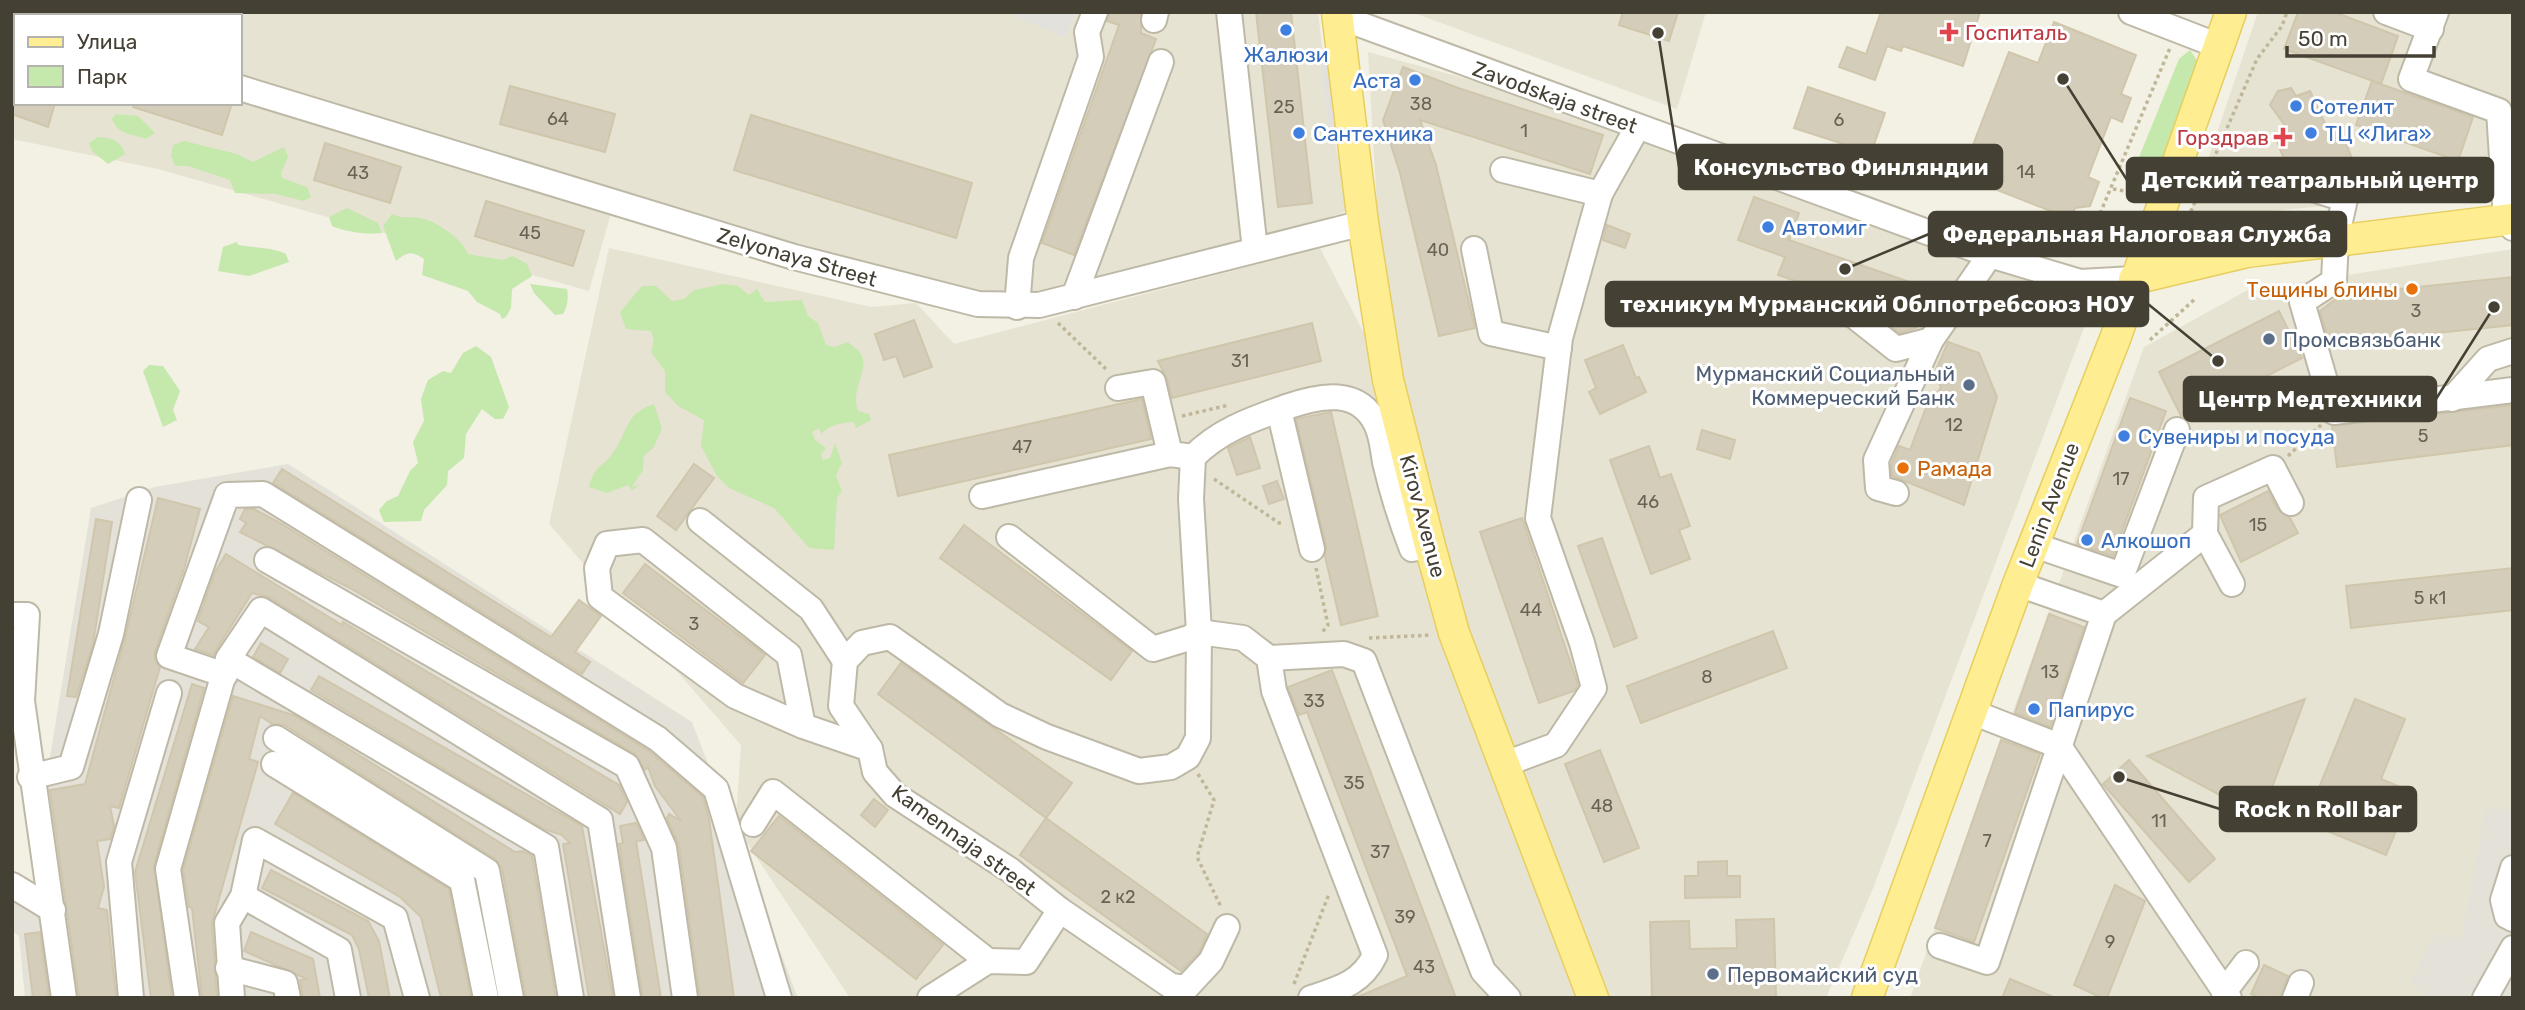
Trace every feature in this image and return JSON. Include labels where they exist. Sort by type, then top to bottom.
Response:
[{"type":"main road","name":"Lenin Avenue","points":[[1867,998],[2018,584],[2115,339],[2134,279],[2231,12]]},
{"type":"main road","name":"Kirov Avenue","points":[[1337,14],[1363,223],[1388,380],[1430,546],[1454,633],[1593,998]]},
{"type":"main road","points":[[2134,279],[2247,252],[2336,239],[2511,222]]},
{"type":"street","points":[[1028,306],[1021,258],[1091,57],[1087,33],[1095,12]]},
{"type":"street","points":[[1229,12],[1255,250]]},
{"type":"street","points":[[2386,12],[2434,21],[2412,79],[2499,111],[2511,222]]},
{"type":"street","name":"Zavodskaja street","points":[[1337,14],[1637,128],[1990,255],[2080,282],[2134,279]]},
{"type":"street","points":[[2147,15],[2177,31],[2219,46]]},
{"type":"street","points":[[1074,297],[1161,62]]},
{"type":"street","name":"Zelyonaya Street","points":[[242,89],[583,195],[937,296],[1028,306],[1074,297],[1363,223]]},
{"type":"street","points":[[1504,764],[1556,745],[1594,688],[1582,643],[1538,517],[1559,348],[1600,194],[1637,128]]},
{"type":"street","points":[[1503,170],[1600,194]]},
{"type":"street","points":[[2293,183],[2345,199],[2336,239],[2334,281],[2302,302],[2334,412],[2452,400],[2513,390]]},
{"type":"street","points":[[1474,249],[1491,333],[1559,348]]},
{"type":"street","points":[[1896,493],[1878,488],[1876,460],[1931,340],[1990,255]]},
{"type":"street","points":[[1848,311],[1896,349],[1931,340]]},
{"type":"street","points":[[2452,400],[2488,359],[2513,351]]},
{"type":"street","points":[[700,521],[811,609],[845,662],[862,643],[890,637],[1000,715],[1047,737],[1139,771],[1171,768],[1188,757],[1198,738],[1199,632],[1190,462],[1153,382],[1114,381]]},
{"type":"street","points":[[982,496],[1190,462],[1213,438],[1279,410],[1327,396],[1352,398],[1368,408],[1378,428],[1399,515],[1412,549],[1430,546]]},
{"type":"street","points":[[1279,410],[1312,549]]},
{"type":"street","points":[[2034,545],[2122,575],[2177,430]]},
{"type":"street","points":[[2232,583],[2205,534],[2206,498],[2273,468],[2291,503]]},
{"type":"street","points":[[571,998],[546,847],[227,667],[170,656],[227,495],[263,494],[658,739],[716,789],[779,998]]},
{"type":"street","points":[[30,777],[71,767],[111,634],[139,500]]},
{"type":"street","points":[[1940,946],[1987,962],[2104,614],[2205,534]]},
{"type":"street","points":[[1009,537],[1153,649],[1189,638],[1199,632],[1243,638],[1269,658],[1344,654],[1364,661],[1483,971],[1508,998]]},
{"type":"street","points":[[803,726],[789,655],[643,540],[607,544],[597,568],[600,597],[735,696],[803,726],[870,749]]},
{"type":"street","points":[[267,560],[627,766],[664,848],[685,998]]},
{"type":"street","points":[[2018,584],[2104,614]]},
{"type":"street","points":[[187,998],[168,869],[227,667],[261,610],[600,820],[628,998]]},
{"type":"street","points":[[12,615],[27,615],[22,701],[30,777],[53,910],[64,998]]},
{"type":"street","points":[[1269,658],[1274,691],[1375,955],[1366,973],[1341,989],[1305,994]]},
{"type":"street","name":"Kamennaja street","points":[[845,662],[842,706],[870,749],[876,772],[895,795],[1010,870],[1166,992]]},
{"type":"street","points":[[131,998],[120,862],[169,693]]},
{"type":"street","points":[[1972,712],[2059,746],[2226,995],[2246,963]]},
{"type":"street","points":[[276,738],[488,871],[511,998]]},
{"type":"street","points":[[274,764],[462,880],[486,998]]},
{"type":"street","points":[[753,824],[773,792],[988,961]]},
{"type":"street","points":[[232,998],[227,923],[243,896],[255,840],[395,918],[417,998]]},
{"type":"street","points":[[2513,868],[2504,900],[2507,916],[2513,919]]},
{"type":"street","points":[[12,885],[53,910]]},
{"type":"street","points":[[243,896],[339,950],[348,998]]},
{"type":"street","points":[[930,998],[988,961],[1026,962],[1060,910]]},
{"type":"street","points":[[1166,992],[1186,988],[1211,961],[1227,927]]},
{"type":"street","points":[[2485,998],[2513,948]]},
{"type":"street","points":[[228,968],[285,983],[288,998]]},
{"type":"path","points":[[2188,218],[2257,59],[2282,26],[2287,12]]},
{"type":"path","points":[[2090,254],[2096,223],[2113,189],[2177,31]]},
{"type":"path","points":[[2113,189],[2148,195]]},
{"type":"path","points":[[2150,340],[2196,298]]},
{"type":"path","points":[[1028,306],[1114,381]]},
{"type":"path","points":[[1190,462],[1279,523],[1304,516]]},
{"type":"path","points":[[1312,549],[1328,625]]},
{"type":"path","points":[[1359,638],[1454,633]]},
{"type":"path","points":[[1318,639],[1332,639]]},
{"type":"path","points":[[1188,757],[1214,800],[1198,857],[1218,895],[1227,927]]},
{"type":"path","points":[[1305,994],[1293,982],[1340,866]]},
{"type":"shaded area","points":[[12,12],[1318,12],[1332,128],[1349,210],[1287,233],[1066,289],[959,299],[890,282],[769,235],[615,199],[589,291],[158,169],[12,139]]},
{"type":"shaded area","points":[[1005,12],[1076,12],[1065,37]]},
{"type":"shaded area","points":[[1411,12],[1706,12],[1677,109]]},
{"type":"shaded area","points":[[2258,12],[2513,12],[2513,181],[2374,202],[2188,218]]},
{"type":"shaded area","points":[[1333,38],[1346,142],[1329,131],[1320,54]]},
{"type":"shaded area","points":[[1368,52],[1482,83],[1702,156],[1909,235],[2096,296],[1872,891],[1826,998],[850,998],[739,831],[736,818],[741,745],[549,524],[609,248],[871,307],[916,303],[954,344],[1320,248],[1387,378]]},
{"type":"shaded area","points":[[2513,249],[2513,969],[2485,998],[1910,998],[2144,347],[2246,291]]},
{"type":"shaded area","points":[[288,464],[692,722],[798,998],[25,998],[19,936],[12,931],[12,895],[46,914],[45,787],[91,508],[155,487]]},
{"type":"shaded area","points":[[2486,808],[2513,810],[2513,998],[2429,998],[2410,984],[2434,934],[2461,938]]},
{"type":"green space","points":[[2190,50],[2198,62],[2154,180],[2140,185],[2133,172],[2179,59]]},
{"type":"green space","points":[[116,114],[138,116],[155,133],[146,139],[126,133],[118,128],[112,119]]},
{"type":"green space","points":[[98,137],[115,141],[125,154],[108,164],[92,151],[89,143]]},
{"type":"green space","points":[[184,141],[237,154],[253,162],[284,147],[288,157],[281,173],[282,178],[307,187],[311,197],[304,201],[275,194],[235,193],[230,180],[188,166],[175,166],[171,156],[173,145]]},
{"type":"green space","points":[[347,208],[378,223],[382,233],[370,234],[332,226],[329,217]]},
{"type":"green space","points":[[392,214],[433,222],[454,237],[468,254],[502,260],[513,256],[527,264],[532,276],[512,289],[511,308],[506,317],[502,319],[500,314],[477,302],[468,291],[422,275],[424,259],[410,253],[396,261],[383,226]]},
{"type":"green space","points":[[237,242],[238,245],[286,254],[289,262],[249,276],[218,271],[223,247]]},
{"type":"green space","points":[[530,284],[567,289],[566,309],[563,314],[555,315],[534,293]]},
{"type":"green space","points":[[724,284],[738,286],[749,295],[757,289],[765,302],[802,300],[808,316],[818,323],[826,345],[835,347],[848,342],[861,354],[863,366],[856,403],[858,411],[869,414],[871,420],[856,428],[854,422],[849,422],[832,427],[821,434],[819,428],[812,432],[815,440],[826,448],[821,454],[823,460],[830,458],[835,443],[842,463],[836,475],[842,491],[837,498],[834,550],[809,548],[774,508],[729,488],[717,476],[701,446],[704,420],[678,406],[665,392],[665,371],[651,352],[654,340],[651,331],[626,329],[620,312],[642,286],[656,286],[672,301],[684,299],[694,290]]},
{"type":"green space","points":[[476,346],[491,357],[509,407],[503,419],[495,419],[482,409],[466,434],[464,458],[448,471],[447,485],[424,510],[421,521],[384,522],[379,510],[387,501],[398,496],[410,471],[418,463],[413,442],[424,421],[421,399],[428,380],[443,371],[451,373],[463,353]]},
{"type":"green space","points":[[149,365],[163,366],[180,391],[173,410],[177,420],[163,427],[143,371]]},
{"type":"green space","points":[[654,404],[662,428],[654,447],[644,456],[643,470],[632,487],[641,484],[632,490],[628,485],[607,493],[589,487],[596,470],[609,459],[632,418]]},
{"type":"building","points":[[1110,12],[1141,12],[1141,33],[1156,39],[1074,255],[1042,243],[1119,25],[1107,21]]},
{"type":"building","points":[[1256,12],[1291,12],[1312,203],[1278,207]]},
{"type":"building","points":[[1623,12],[1678,12],[1669,41],[1619,25]]},
{"type":"building","points":[[1881,12],[1980,12],[1963,66],[1903,46],[1901,51],[1887,46],[1875,80],[1839,67],[1847,47],[1866,54]]},
{"type":"building","points":[[2298,12],[2334,12],[2398,36],[2381,84],[2284,49]]},
{"type":"building","points":[[2054,22],[2136,55],[2121,94],[2131,98],[2122,122],[2111,117],[2088,177],[2099,182],[2090,206],[2075,208],[2071,219],[1961,176],[2009,52],[2038,63]]},
{"type":"building","points":[[1403,67],[1458,88],[1603,135],[1590,174],[1420,120],[1436,165],[1475,328],[1439,336],[1400,173],[1383,120]]},
{"type":"building","points":[[2372,81],[2473,117],[2458,161],[2356,125]]},
{"type":"building","points":[[510,86],[615,114],[605,152],[500,124]]},
{"type":"building","points":[[1808,87],[1885,113],[1871,153],[1794,128]]},
{"type":"building","name":"ТЦ «Лига»","points":[[2291,88],[2296,96],[2310,91],[2326,126],[2338,124],[2358,173],[2345,178],[2330,177],[2283,157],[2277,141],[2286,127],[2270,105],[2278,91]]},
{"type":"building","points":[[12,103],[54,105],[48,127],[12,114]]},
{"type":"building","points":[[134,105],[231,105],[222,135]]},
{"type":"building","points":[[751,115],[972,183],[956,238],[734,170]]},
{"type":"building","points":[[325,143],[401,167],[390,203],[314,180]]},
{"type":"building","points":[[1754,197],[1799,213],[1789,240],[1930,289],[1916,328],[1899,333],[1882,319],[1884,312],[1851,296],[1843,297],[1778,275],[1785,257],[1738,240]]},
{"type":"building","points":[[486,201],[584,231],[573,266],[475,236]]},
{"type":"building","points":[[1607,225],[1630,234],[1625,248],[1603,240]]},
{"type":"building","points":[[2513,277],[2513,325],[2330,344],[2320,311],[2341,295]]},
{"type":"building","points":[[2279,311],[2302,358],[2185,418],[2181,416],[2159,372]]},
{"type":"building","points":[[914,320],[932,367],[904,377],[896,356],[884,360],[875,334]]},
{"type":"building","points":[[1312,323],[1321,361],[1172,398],[1158,361]]},
{"type":"building","points":[[1948,342],[1979,353],[1997,397],[1964,505],[1892,476],[1891,465],[1899,446],[1910,450],[1927,405],[1941,388],[1935,372]]},
{"type":"building","points":[[1623,345],[1636,378],[1639,377],[1646,392],[1600,414],[1589,392],[1596,388],[1585,360]]},
{"type":"building","points":[[2130,398],[2166,411],[2113,556],[2077,544]]},
{"type":"building","points":[[1142,399],[1151,439],[898,496],[889,455]]},
{"type":"building","points":[[2513,405],[2513,445],[2337,467],[2332,426]]},
{"type":"building","points":[[1331,412],[1378,616],[1341,625],[1325,556],[1326,546],[1296,419]]},
{"type":"building","points":[[1702,430],[1735,440],[1730,459],[1697,449]]},
{"type":"building","points":[[1250,437],[1260,468],[1237,475],[1228,448]]},
{"type":"building","points":[[1649,446],[1660,478],[1671,474],[1690,526],[1679,530],[1690,559],[1651,574],[1610,460]]},
{"type":"building","points":[[694,464],[714,478],[676,530],[657,516]]},
{"type":"building","points":[[282,469],[551,637],[579,600],[601,616],[575,652],[590,662],[582,674],[273,483]]},
{"type":"building","points":[[1277,481],[1284,499],[1269,504],[1263,486]]},
{"type":"building","points":[[2268,491],[2278,510],[2290,518],[2298,533],[2241,562],[2220,515]]},
{"type":"building","points":[[158,498],[200,509],[184,569],[155,651],[155,659],[160,667],[119,808],[110,806],[114,826],[110,839],[97,841],[104,887],[98,908],[107,910],[116,998],[79,998],[50,790],[85,784],[125,638]]},
{"type":"building","points":[[245,509],[254,509],[282,524],[649,751],[703,797],[709,819],[734,998],[700,998],[679,846],[667,818],[669,814],[681,821],[655,786],[648,767],[645,770],[635,754],[348,587],[240,532],[246,523],[240,519]]},
{"type":"building","points":[[1522,518],[1578,685],[1574,691],[1539,703],[1480,532]]},
{"type":"building","points":[[96,519],[112,522],[93,644],[76,697],[67,696]]},
{"type":"building","points":[[964,525],[1132,651],[1111,680],[940,558]]},
{"type":"building","points":[[1602,538],[1637,638],[1614,647],[1578,546]]},
{"type":"building","points":[[226,554],[342,625],[343,622],[619,785],[627,802],[620,814],[268,597],[252,593],[213,655],[195,649],[209,627],[198,621],[215,572]]},
{"type":"building","points":[[645,564],[765,655],[743,683],[623,593]]},
{"type":"building","points":[[2513,568],[2513,610],[2351,628],[2346,586]]},
{"type":"building","points":[[2049,614],[2084,627],[2050,727],[2015,713]]},
{"type":"building","points":[[1773,631],[1787,668],[1641,723],[1627,686]]},
{"type":"building","points":[[261,643],[288,659],[280,673],[253,657]]},
{"type":"building","points":[[901,663],[1072,783],[1046,818],[878,694]]},
{"type":"building","points":[[1332,670],[1456,998],[1355,998],[1407,976],[1307,712],[1299,715],[1288,687]]},
{"type":"building","points":[[319,676],[582,826],[613,998],[589,998],[563,844],[570,843],[562,835],[544,829],[311,690]]},
{"type":"building","points":[[192,684],[204,688],[154,865],[172,998],[151,998],[135,872]]},
{"type":"building","points":[[233,696],[296,716],[515,852],[523,851],[532,856],[556,998],[526,998],[502,868],[495,859],[284,725],[272,724],[260,716],[249,759],[258,762],[212,923],[217,998],[202,998],[192,908],[189,907],[183,870]]},
{"type":"building","points":[[2305,699],[2261,817],[2147,756]]},
{"type":"building","points":[[2355,699],[2405,719],[2381,779],[2412,792],[2386,855],[2305,822]]},
{"type":"building","points":[[2001,740],[2040,754],[1974,942],[1935,928]]},
{"type":"building","points":[[1600,750],[1639,848],[1604,862],[1565,764]]},
{"type":"building","points":[[2129,760],[2215,859],[2189,882],[2103,784]]},
{"type":"building","points":[[293,793],[449,889],[471,998],[441,998],[421,917],[400,897],[275,824]]},
{"type":"building","points":[[874,799],[888,810],[875,827],[861,815]]},
{"type":"building","points":[[779,816],[943,945],[916,979],[751,851]]},
{"type":"building","points":[[1046,818],[1207,934],[1199,953],[1181,971],[1020,855]]},
{"type":"building","points":[[636,823],[644,840],[636,841],[661,998],[643,998],[619,844],[623,843],[620,826]]},
{"type":"building","points":[[1727,861],[1727,876],[1740,876],[1740,897],[1685,898],[1685,876],[1698,876],[1698,862]]},
{"type":"building","points":[[271,870],[368,921],[379,941],[390,998],[369,998],[359,949],[352,935],[262,888]]},
{"type":"building","points":[[2115,885],[2145,901],[2107,998],[2102,998],[2074,985]]},
{"type":"building","name":"Первомайский суд","points":[[1774,919],[1776,998],[1652,998],[1650,922],[1689,921],[1690,949],[1737,948],[1736,920]]},
{"type":"building","points":[[40,932],[49,998],[33,998],[25,934]]},
{"type":"building","points":[[251,932],[313,959],[320,998],[303,998],[300,980],[307,979],[244,951]]},
{"type":"building","points":[[2264,965],[2288,976],[2280,998],[2259,998],[2251,994]]},
{"type":"building","points":[[2010,979],[2056,998],[2002,998]]},
{"type":"place","name":"Жалюзи","points":[[1286,30]]},
{"type":"place","name":"Госпиталь","points":[[1949,32]]},
{"type":"place","name":"Консульство Финляндии","points":[[1658,33]]},
{"type":"place","name":"Детский театральный центр","points":[[2063,79]]},
{"type":"place","name":"Аста","points":[[1415,80]]},
{"type":"place","name":"Сотелит","points":[[2296,106]]},
{"type":"place","name":"Сантехника","points":[[1299,133]]},
{"type":"place","name":"ТЦ «Лига»","points":[[2311,133]]},
{"type":"place","name":"Горздрав","points":[[2283,137]]},
{"type":"place","name":"Автомиг","points":[[1768,227]]},
{"type":"place","name":"Федеральная Налоговая Служба","points":[[1845,269]]},
{"type":"place","name":"Тещины блины","points":[[2412,289]]},
{"type":"place","name":"Центр Медтехники","points":[[2494,307]]},
{"type":"place","name":"Промсвязьбанк","points":[[2269,339]]},
{"type":"place","name":"техникум Мурманский Облпотребсоюз НОУ","points":[[2218,361]]},
{"type":"place","name":"Мурманский Социальный Коммерческий Банк","points":[[1969,385]]},
{"type":"place","name":"Сувениры и посуда","points":[[2124,436]]},
{"type":"place","name":"Рамада","points":[[1903,468]]},
{"type":"place","name":"Алкошоп","points":[[2087,540]]},
{"type":"place","name":"Папирус","points":[[2034,709]]},
{"type":"place","name":"Rock n Roll bar","points":[[2119,777]]},
{"type":"place","name":"Первомайский суд","points":[[1713,974]]}]
